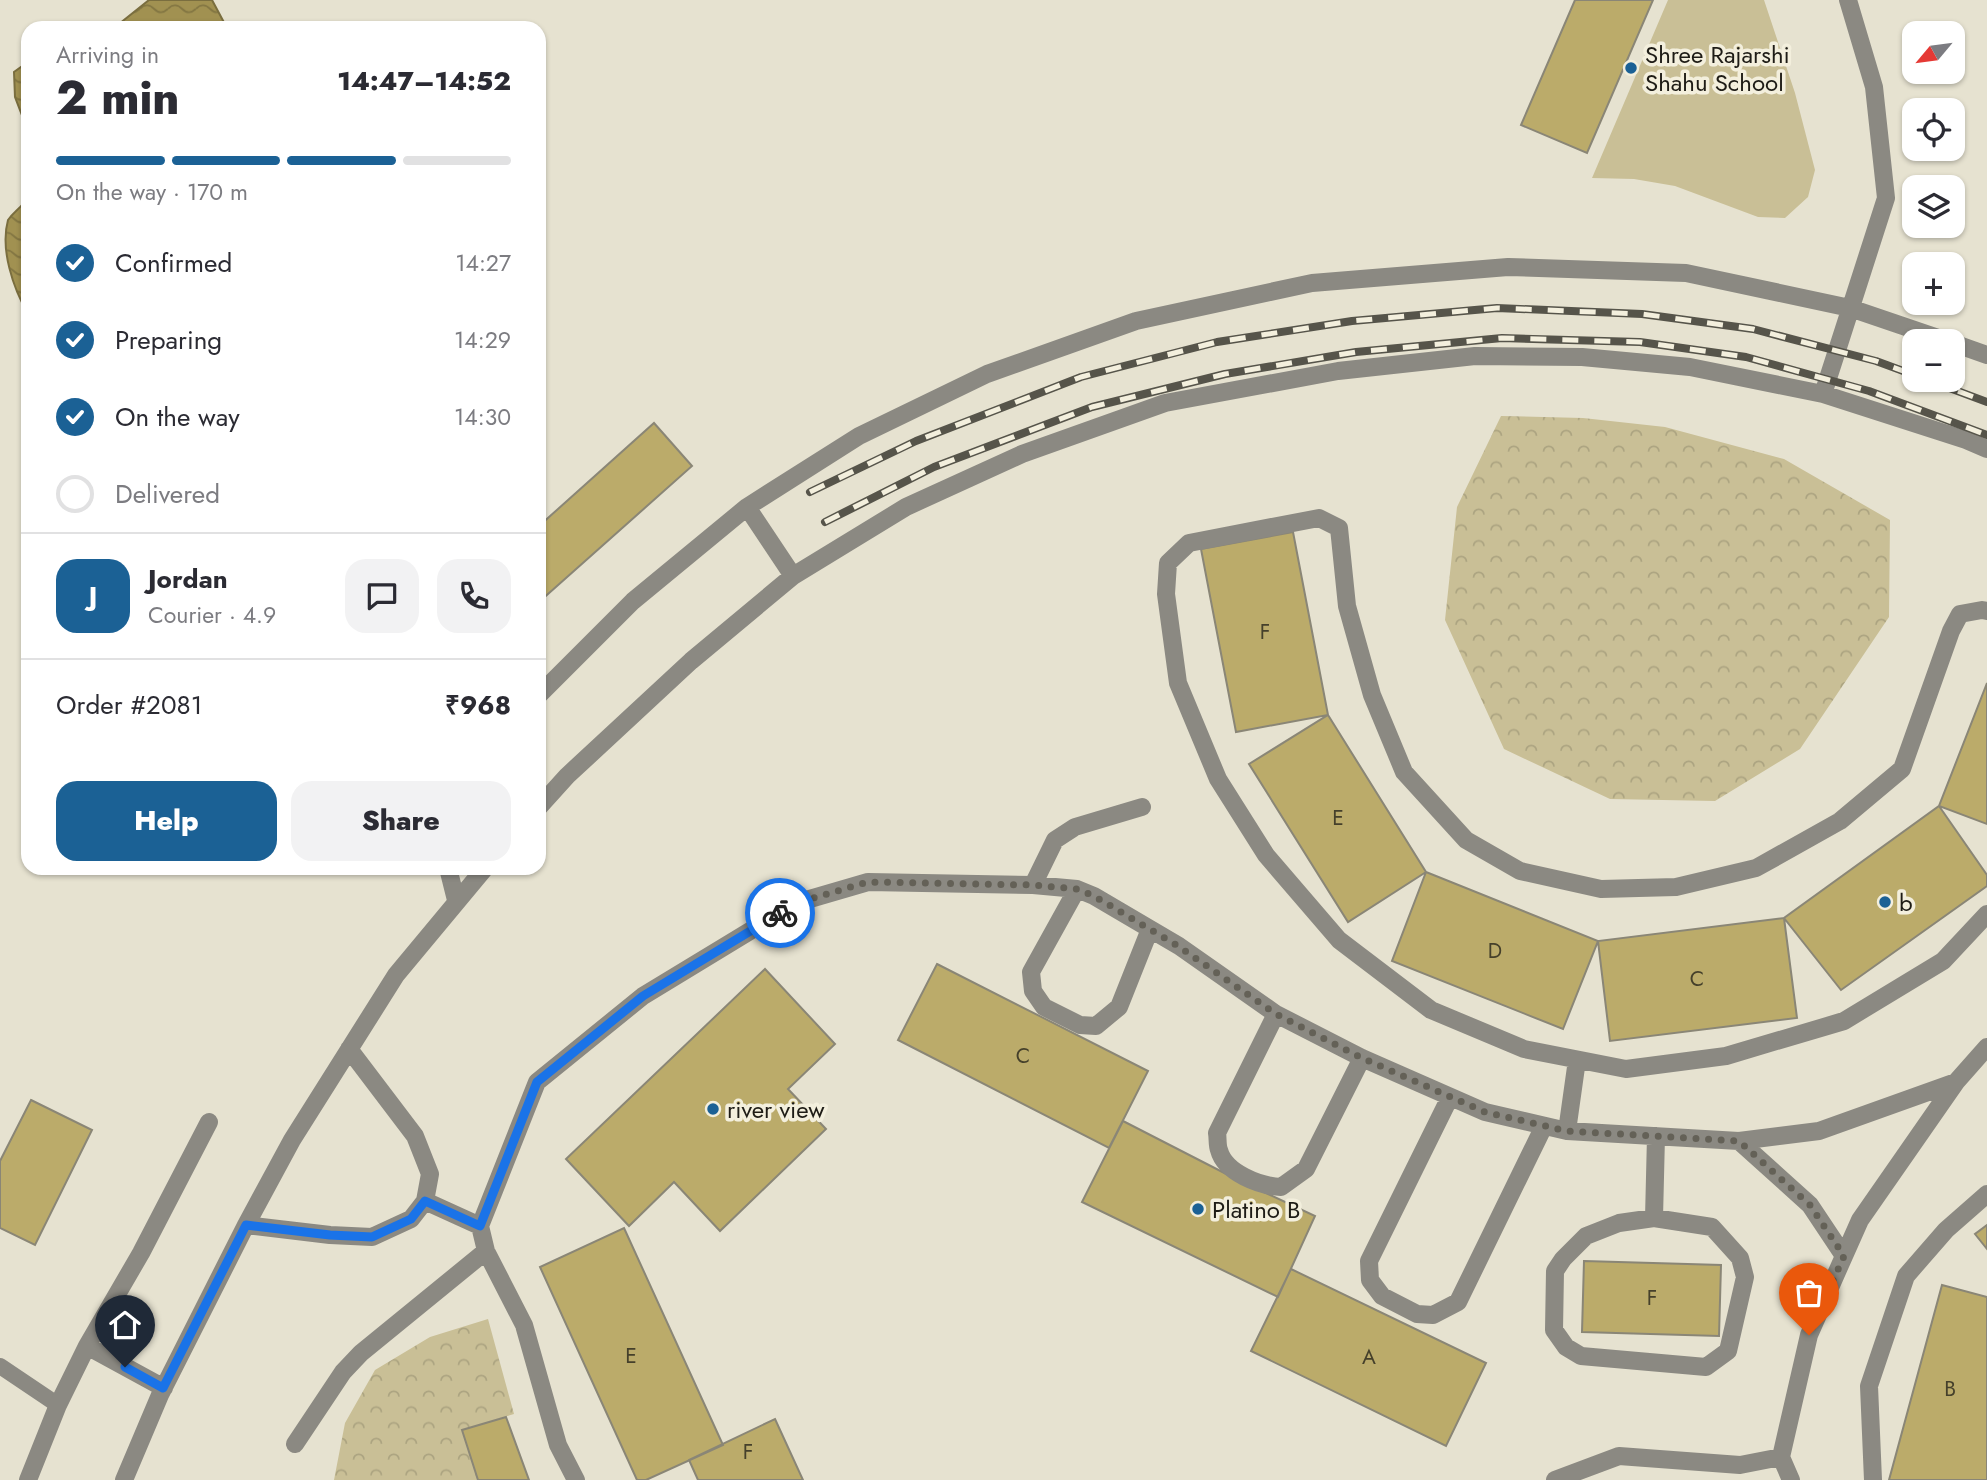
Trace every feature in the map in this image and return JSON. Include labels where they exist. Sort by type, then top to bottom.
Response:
[{"type":"street","points":[[1822,394],[1886,198],[1874,87],[1848,0]]},
{"type":"street","points":[[546,688],[633,601],[747,507],[859,436],[987,374],[1136,321],[1312,283],[1508,267],[1686,273],[1850,308],[1912,329]]},
{"type":"street","points":[[1965,347],[1987,355]]},
{"type":"street","points":[[546,799],[567,776],[691,662],[793,576],[906,507],[1022,454],[1165,403],[1338,371],[1475,356],[1582,357],[1690,367],[1822,394],[1987,449]]},
{"type":"street","points":[[747,507],[793,576]]},
{"type":"street","points":[[1987,611],[1961,614],[1951,631],[1902,769],[1840,821],[1756,868],[1676,887],[1601,889],[1520,871],[1466,840],[1404,772],[1372,695],[1347,606],[1339,528],[1319,518],[1189,542],[1168,564],[1166,594],[1178,683],[1218,779],[1266,855],[1339,940],[1431,1010],[1524,1049],[1626,1069],[1726,1056],[1844,1021],[1943,961],[1987,914]]},
{"type":"street","points":[[1033,885],[1055,840],[1076,827],[1142,807]]},
{"type":"street","points":[[450,875],[456,900]]},
{"type":"street","points":[[124,1480],[163,1388],[292,1140],[396,975],[479,875]]},
{"type":"street","points":[[576,1480],[558,1445],[524,1325],[485,1251],[480,1226],[537,1082],[643,996],[796,903],[868,882],[1033,885],[1077,889],[1094,896],[1178,946],[1276,1014],[1362,1058],[1485,1112],[1567,1131],[1739,1141],[1819,1131],[1956,1082]]},
{"type":"street","points":[[1077,889],[1031,972],[1033,991],[1044,1007],[1080,1025],[1096,1026],[1119,1007],[1150,929]]},
{"type":"street","points":[[1276,1014],[1217,1133],[1219,1152],[1230,1168],[1265,1186],[1281,1187],[1306,1169],[1362,1058]]},
{"type":"street","points":[[1791,1480],[1782,1457],[1809,1335],[1860,1220],[1956,1082],[1987,1047]]},
{"type":"street","points":[[246,1225],[372,1237],[411,1219],[425,1201],[430,1174],[415,1136],[349,1049]]},
{"type":"street","points":[[1567,1131],[1577,1060]]},
{"type":"street","points":[[1450,1097],[1369,1261],[1370,1280],[1382,1296],[1417,1314],[1433,1315],[1458,1302],[1544,1126]]},
{"type":"street","points":[[27,1480],[58,1405],[87,1346],[141,1253],[209,1122]]},
{"type":"street","points":[[1654,1218],[1656,1136]]},
{"type":"street","points":[[1739,1141],[1810,1205],[1844,1256]]},
{"type":"street","points":[[1873,1480],[1869,1386],[1906,1276],[1946,1230],[1987,1194]]},
{"type":"street","points":[[425,1201],[480,1226]]},
{"type":"street","points":[[1654,1218],[1712,1227],[1740,1258],[1745,1277],[1728,1351],[1706,1367],[1581,1356],[1566,1347],[1554,1331],[1555,1271],[1563,1259],[1586,1236],[1619,1223],[1654,1218]]},
{"type":"street","points":[[295,1444],[343,1372],[361,1353],[485,1251]]},
{"type":"street","points":[[87,1346],[163,1388]]},
{"type":"street","points":[[1555,1480],[1619,1456],[1737,1472],[1782,1457]]},
{"type":"lane","points":[[0,1366],[58,1405]]},
{"type":"green space","points":[[1668,0],[1764,0],[1795,93],[1815,170],[1808,197],[1785,218],[1758,217],[1675,186],[1634,179],[1592,178]]},
{"type":"green space","points":[[1501,416],[1583,418],[1665,427],[1784,459],[1890,520],[1889,617],[1800,749],[1715,801],[1610,799],[1504,749],[1445,620],[1457,507]]},
{"type":"green space","points":[[488,1319],[514,1414],[462,1430],[478,1480],[334,1480],[345,1423],[375,1370],[430,1337]]},
{"type":"water","points":[[149,0],[212,0],[223,21],[123,21]]},
{"type":"water","points":[[21,67],[21,113],[15,97],[14,72]]},
{"type":"water","points":[[21,206],[21,300],[7,256],[8,220]]},
{"type":"building","points":[[1575,0],[1653,0],[1587,153],[1521,125]]},
{"type":"building","points":[[654,423],[692,466],[546,596],[546,520]]},
{"type":"building","points":[[1293,532],[1328,715],[1236,732],[1201,549]]},
{"type":"building","points":[[1987,683],[1987,824],[1939,806]]},
{"type":"building","points":[[1328,715],[1426,872],[1348,922],[1249,764]]},
{"type":"building","name":"b","points":[[1939,806],[1987,875],[1987,886],[1841,990],[1784,918]]},
{"type":"building","points":[[1426,872],[1598,941],[1563,1029],[1392,961]]},
{"type":"building","points":[[1784,918],[1797,1018],[1610,1041],[1598,941]]},
{"type":"building","points":[[937,964],[1148,1071],[1109,1148],[898,1040]]},
{"type":"building","name":"river view","points":[[765,969],[835,1044],[788,1089],[826,1129],[720,1231],[674,1182],[629,1226],[566,1159]]},
{"type":"building","points":[[31,1100],[92,1130],[35,1245],[0,1228],[0,1161]]},
{"type":"building","name":"Platino B","points":[[1123,1121],[1315,1216],[1278,1297],[1082,1202]]},
{"type":"building","points":[[1987,1225],[1987,1249],[1975,1234]]},
{"type":"building","points":[[624,1228],[723,1445],[646,1480],[637,1480],[540,1267]]},
{"type":"building","points":[[1584,1261],[1721,1265],[1719,1336],[1582,1332]]},
{"type":"building","points":[[1291,1269],[1486,1363],[1446,1446],[1251,1351]]},
{"type":"building","points":[[1942,1285],[1987,1297],[1987,1480],[1889,1480]]},
{"type":"building","points":[[506,1417],[529,1480],[478,1480],[462,1430]]},
{"type":"building","points":[[775,1419],[803,1480],[698,1480],[689,1460]]},
{"type":"railway","points":[[810,492],[916,441],[1081,377],[1217,342],[1352,321],[1497,308],[1642,314],[1753,329],[1876,361],[1902,371]]},
{"type":"railway","points":[[825,522],[934,467],[1092,407],[1225,374],[1356,352],[1502,338],[1640,342],[1746,357],[1869,391],[1987,435]]},
{"type":"railway","points":[[1960,392],[1987,402]]},
{"type":"way so far","points":[[780,913],[796,903],[868,882],[1033,885],[1077,889],[1094,896],[1178,946],[1276,1014],[1362,1058],[1485,1112],[1567,1131],[1739,1141],[1810,1205],[1844,1256],[1809,1335]]},
{"type":"place","name":"Shree Rajarshi Shahu School","points":[[1631,68]]},
{"type":"place","name":"b","points":[[1885,902]]},
{"type":"place","name":"river view","points":[[713,1109]]},
{"type":"place","name":"Platino B","points":[[1198,1209]]},
{"type":"route","points":[[125,1367],[163,1388],[246,1225],[372,1237],[411,1219],[425,1201],[480,1226],[537,1082],[643,996],[780,913]]}]
